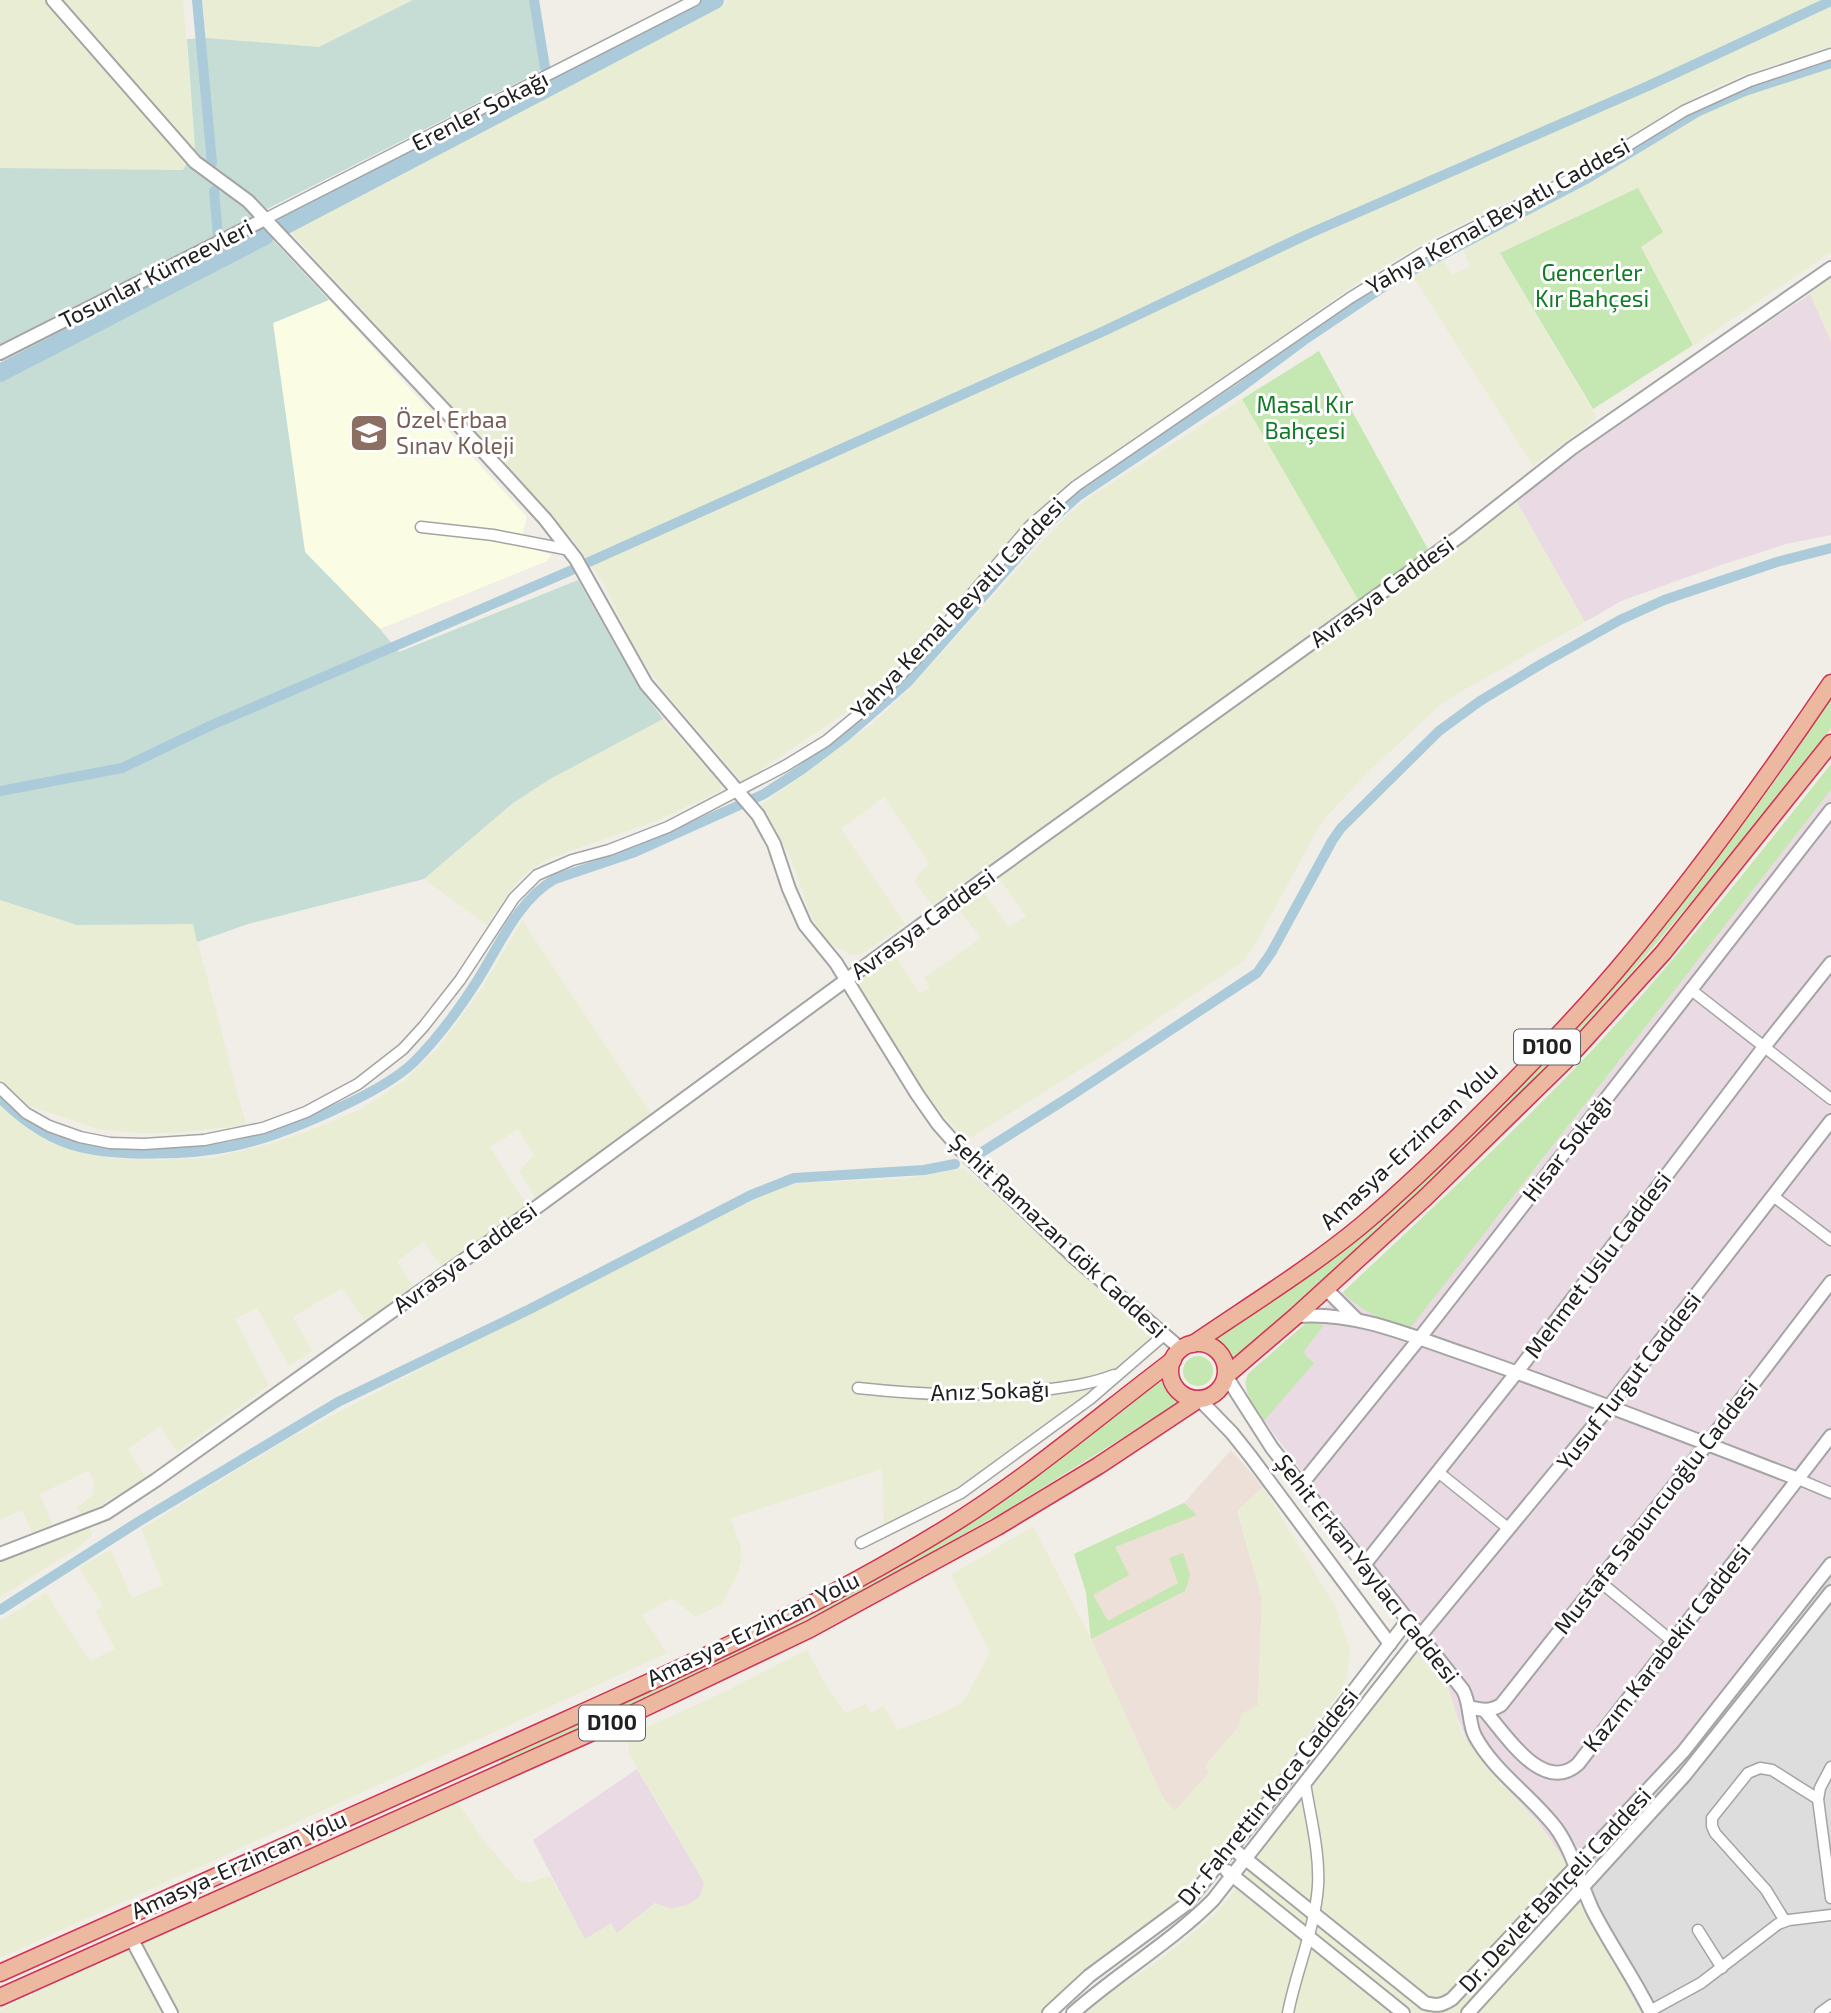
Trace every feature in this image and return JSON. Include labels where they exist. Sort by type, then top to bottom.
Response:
[{"type":"highway","name":"Amasya-Erzincan Yolu","points":[[0,1973],[594,1707],[808,1605],[917,1545],[993,1497],[1182,1351],[1301,1270],[1360,1226],[1461,1134],[1615,972],[1680,894],[1750,802],[1831,682]]},
{"type":"highway","name":"Amasya-Erzincan Yolu","points":[[1226,1376],[1326,1289],[1485,1141],[1604,1019],[1694,916],[1831,743]]},
{"type":"highway","points":[[1206,1345],[1217,1351],[1225,1365],[1226,1376],[1217,1392],[1199,1399],[1185,1396],[1175,1386],[1171,1373],[1182,1351],[1206,1345]]},
{"type":"highway","name":"Amasya-Erzincan Yolu","points":[[0,1997],[615,1722],[810,1629],[1008,1521],[1199,1399]]},
{"type":"street","name":"Tosunlar Kümeevleri","points":[[0,353],[264,219],[248,201],[195,162],[53,0]]},
{"type":"street","name":"Erenler Sokağı","points":[[264,219],[695,0]]},
{"type":"street","name":"Yahya Kemal Beyatlı Caddesi","points":[[0,1088],[26,1113],[48,1126],[80,1137],[110,1143],[144,1144],[230,1136],[262,1128],[306,1111],[358,1084],[403,1049],[447,998],[514,898],[537,875],[668,827],[740,791],[826,741],[877,699],[937,637],[1030,526],[1076,486],[1349,298],[1423,253],[1583,173],[1684,111],[1750,81],[1831,54]]},
{"type":"street","name":"Şehit Ramazan Gök Caddesi","points":[[264,219],[482,450],[570,550],[646,684],[758,815],[774,844],[805,925],[846,980],[917,1094],[953,1140],[1074,1256],[1182,1351]]},
{"type":"street","name":"Avrasya Caddesi","points":[[0,1554],[106,1513],[156,1480],[492,1240],[1460,536],[1572,448],[1831,268]]},
{"type":"street","points":[[421,527],[570,550]]},
{"type":"street","name":"Hisar Sokağı","points":[[1301,1486],[1419,1339],[1831,810]]},
{"type":"street","name":"Mehmet Uslu Caddesi","points":[[1364,1565],[1517,1372],[1764,1047],[1831,964]]},
{"type":"street","points":[[1690,989],[1831,1099]]},
{"type":"street","name":"Yusuf Turgut Caddesi","points":[[1420,1636],[1609,1407],[1831,1121]]},
{"type":"street","points":[[1773,1196],[1831,1240]]},
{"type":"street","name":"Mustafa Sabuncuoğlu Caddesi","points":[[1485,1711],[1493,1710],[1501,1704],[1707,1444],[1831,1282]]},
{"type":"street","points":[[1326,1289],[1356,1319]]},
{"type":"street","points":[[1296,1316],[1356,1319],[1419,1339],[1517,1372],[1831,1493]]},
{"type":"street","points":[[861,1543],[961,1493],[1049,1430],[1164,1335]]},
{"type":"street","name":"Anız Sokağı","points":[[858,1388],[955,1396],[1008,1395],[1082,1385],[1121,1373]]},
{"type":"street","name":"Şehit Erkan Yaylacı Caddesi","points":[[1226,1376],[1264,1437],[1463,1690],[1472,1729],[1486,1754],[1556,1829],[1594,1913],[1650,2012]]},
{"type":"street","name":"Şehit Erkan Yaylacı Caddesi","points":[[1199,1399],[1245,1449],[1390,1643]]},
{"type":"street","name":"Kazım Karabekir Caddesi","points":[[1485,1711],[1532,1763],[1556,1774],[1568,1773],[1578,1764],[1831,1436]]},
{"type":"street","points":[[1438,1472],[1509,1529]]},
{"type":"street","name":"Dr. Devlet Bahçeli Caddesi","points":[[1232,1848],[1425,2003],[1437,2006],[1452,1999],[1683,1752],[1831,1564]]},
{"type":"street","points":[[1598,1581],[1672,1641]]},
{"type":"street","name":"Dr. Devlet Bahçeli Caddesi","points":[[1468,2013],[1684,1776],[1831,1592]]},
{"type":"street","name":"Dr. Fahrettin Koca Caddesi","points":[[1049,2013],[1089,1976],[1185,1905],[1408,1620]]},
{"type":"street","name":"Dr. Fahrettin Koca Caddesi","points":[[1073,2013],[1193,1920],[1246,1859],[1420,1636]]},
{"type":"street","points":[[1469,1707],[1485,1711]]},
{"type":"street","points":[[1831,1767],[1820,1788],[1818,1799],[1831,1898]]},
{"type":"street","points":[[1785,1921],[1766,1890],[1716,1833],[1712,1818],[1748,1773],[1760,1768],[1772,1770],[1818,1799]]},
{"type":"street","points":[[1287,2013],[1314,1913],[1318,1872],[1304,1783]]},
{"type":"street","points":[[1218,1865],[1403,2013]]},
{"type":"street","points":[[1650,2012],[1701,1983],[1785,1921],[1831,1915]]},
{"type":"street","points":[[1698,1930],[1722,1968]]},
{"type":"street","points":[[131,1938],[171,2013]]},
{"type":"street","points":[[1820,2013],[1831,2005]]},
{"type":"shaded area","points":[[0,0],[183,0],[195,148],[183,170],[0,168]]},
{"type":"shaded area","points":[[203,0],[413,0],[319,47],[206,38]]},
{"type":"shaded area","points":[[413,0],[538,0],[550,66],[0,344],[0,168],[183,170],[195,148],[187,39],[206,38],[319,47]]},
{"type":"shaded area","points":[[730,0],[1831,0],[1831,46],[1744,75],[1704,92],[1575,168],[1429,240],[1362,279],[1052,497],[1003,548],[952,613],[881,687],[742,782],[648,669],[631,641],[604,584],[574,541],[288,229]]},
{"type":"shaded area","points":[[1831,67],[1831,252],[1694,345],[1640,247],[1500,253],[1597,418],[1533,466],[1413,276],[1443,259],[1452,275],[1470,266],[1462,247],[1591,181],[1713,107],[1750,92]]},
{"type":"shaded area","points":[[273,240],[329,300],[273,323],[305,552],[399,652],[578,580],[634,679],[663,719],[550,779],[513,803],[424,879],[248,924],[197,942],[193,924],[77,925],[0,900],[0,382]]},
{"type":"shaded area","points":[[1831,278],[1831,341],[1810,294]]},
{"type":"shaded area","points":[[1810,294],[1831,341],[1831,535],[1786,544],[1721,565],[1621,601],[1585,622],[1515,499],[1564,462]]},
{"type":"shaded area","name":"Özel Erbaa Sınav Koleji","points":[[329,300],[527,517],[520,544],[551,555],[547,561],[380,629],[305,552],[273,323]]},
{"type":"shaded area","points":[[1242,399],[1359,601],[932,905],[915,882],[917,875],[930,864],[884,797],[841,829],[905,924],[861,954],[851,955],[832,945],[809,911],[790,856],[761,805],[872,724],[906,692],[1064,518],[1087,499]]},
{"type":"shaded area","points":[[1515,499],[1585,622],[1455,695],[1437,708],[1369,771],[1317,830],[1244,961],[1108,1052],[967,1140],[924,1091],[858,986],[861,977],[894,954],[920,994],[930,987],[924,978],[981,938],[959,910],[983,892],[1009,927],[1026,916],[999,878],[1455,547]]},
{"type":"shaded area","points":[[663,719],[720,783],[721,790],[659,820],[550,858],[516,883],[487,925],[424,879],[513,803],[550,779]]},
{"type":"shaded area","points":[[1831,790],[1831,1554],[1703,1719],[1568,1865],[1538,1822],[1489,1770],[1468,1743],[1441,1676],[1416,1653],[1413,1617],[1264,1421],[1247,1393],[1245,1382],[1256,1366],[1343,1292],[1357,1306],[1388,1320],[1495,1220]]},
{"type":"shaded area","points":[[0,900],[77,925],[193,924],[246,1125],[174,1133],[137,1133],[98,1129],[27,1105],[0,1079]]},
{"type":"shaded area","points":[[522,920],[652,1115],[536,1199],[519,1171],[534,1155],[518,1129],[490,1147],[528,1207],[442,1266],[423,1242],[397,1262],[414,1286],[365,1321],[342,1288],[293,1317],[312,1351],[289,1366],[257,1308],[235,1319],[269,1385],[177,1452],[160,1426],[128,1449],[146,1478],[81,1516],[77,1507],[93,1495],[94,1482],[89,1470],[40,1494],[53,1526],[32,1533],[22,1510],[0,1520],[0,1103],[30,1131],[53,1144],[87,1154],[119,1159],[211,1158],[270,1144],[311,1130],[361,1109],[404,1081],[439,1047],[484,985]]},
{"type":"shaded area","points":[[964,1168],[1153,1337],[1065,1412],[950,1492],[884,1527],[882,1469],[731,1518],[741,1549],[741,1560],[738,1573],[722,1604],[696,1617],[672,1598],[642,1615],[667,1653],[0,1958],[0,1621],[46,1593],[90,1661],[115,1649],[95,1611],[103,1606],[79,1567],[111,1550],[132,1598],[163,1585],[141,1529],[291,1437],[781,1188],[796,1183],[904,1179]]},
{"type":"shaded area","points":[[1231,1450],[1263,1487],[1237,1511],[1262,1599],[1258,1705],[1205,1766],[1209,1773],[1175,1811],[1163,1798],[1091,1639],[1086,1592],[1074,1554],[1184,1503]]},
{"type":"shaded area","points":[[1263,1487],[1335,1606],[1350,1649],[1347,1677],[1339,1693],[1251,1813],[1185,1895],[1081,1973],[1039,2013],[176,2013],[139,1945],[458,1803],[481,1837],[518,1881],[527,1883],[550,1876],[585,1939],[611,1923],[617,1933],[655,1903],[671,1909],[690,1904],[700,1896],[704,1882],[629,1754],[628,1740],[632,1734],[807,1650],[825,1684],[846,1713],[866,1704],[871,1713],[883,1705],[897,1730],[941,1714],[963,1702],[990,1653],[951,1575],[1033,1526],[1091,1639],[1163,1798],[1176,1811],[1209,1773],[1205,1766],[1239,1726],[1241,1714],[1258,1705],[1262,1599],[1237,1511]]},
{"type":"shaded area","points":[[91,1528],[91,1536],[76,1549],[0,1597],[0,1561]]},
{"type":"shaded area","points":[[1831,1554],[1831,2013],[1641,2013],[1594,1927],[1568,1865],[1703,1719]]},
{"type":"shaded area","points":[[1416,1653],[1448,1685],[1461,1731],[1468,1743],[1537,1822],[1568,1865],[1594,1927],[1641,2013],[1082,2013],[1157,1962],[1209,1920],[1225,1903],[1272,1837]]},
{"type":"shaded area","points":[[637,1769],[704,1882],[704,1887],[700,1896],[690,1904],[671,1909],[655,1903],[617,1934],[585,1940],[533,1840]]},
{"type":"shaded area","points":[[130,1949],[163,2013],[0,2013],[0,2010]]},
{"type":"green space","name":"Gencerler Kır Bahçesi","points":[[1638,188],[1663,232],[1641,247],[1693,345],[1593,409],[1500,253]]},
{"type":"green space","name":"Masal Kır Bahçesi","points":[[1319,351],[1429,551],[1359,601],[1242,399]]},
{"type":"green space","points":[[1831,697],[1831,729],[1689,904],[1579,1032],[1428,1185],[1232,1363],[1214,1340],[1329,1261],[1377,1221],[1615,983],[1727,846],[1786,766]]},
{"type":"green space","points":[[1831,764],[1831,790],[1411,1327],[1374,1315],[1350,1299],[1343,1292],[1535,1108],[1628,1011]]},
{"type":"green space","points":[[1306,1323],[1324,1325],[1304,1351],[1314,1363],[1264,1421],[1248,1393],[1248,1374]]},
{"type":"green space","points":[[1198,1356],[1209,1360],[1213,1371],[1209,1382],[1198,1386],[1187,1382],[1183,1371],[1187,1360]]},
{"type":"green space","points":[[1160,1377],[1180,1402],[1010,1508],[844,1601],[502,1764],[500,1759],[766,1633],[936,1542],[1017,1490]]},
{"type":"green space","points":[[1184,1503],[1197,1515],[1115,1547],[1129,1575],[1093,1595],[1108,1621],[1178,1583],[1169,1558],[1183,1553],[1190,1575],[1185,1591],[1091,1639],[1086,1592],[1074,1554]]},
{"type":"waterway","points":[[197,0],[212,163]]},
{"type":"waterway","points":[[534,0],[545,68]]},
{"type":"waterway","points":[[284,226],[715,0]]},
{"type":"waterway","points":[[589,562],[1104,331],[1306,235],[1648,86],[1831,1]]},
{"type":"waterway","points":[[0,1098],[37,1128],[69,1144],[97,1150],[156,1154],[216,1149],[253,1141],[328,1113],[378,1087],[414,1062],[441,1032],[472,989],[511,923],[542,888],[555,879],[635,852],[764,794],[801,770],[845,737],[908,682],[1047,524],[1078,496],[1240,388],[1307,338],[1392,281],[1588,178],[1697,112],[1745,91],[1831,63]]},
{"type":"waterway","points":[[214,191],[218,236]]},
{"type":"waterway","points":[[0,373],[265,236]]},
{"type":"waterway","points":[[982,1152],[1257,973],[1341,828],[1439,731],[1480,701],[1620,620],[1664,600],[1777,562],[1831,548]]},
{"type":"waterway","points":[[0,791],[122,768],[214,724],[572,570]]},
{"type":"waterway","points":[[0,1610],[138,1522],[338,1402],[530,1309],[751,1195],[794,1178],[924,1170],[955,1164]]},
{"type":"place","name":"Özel Erbaa Sınav Koleji","points":[[369,433]]}]
